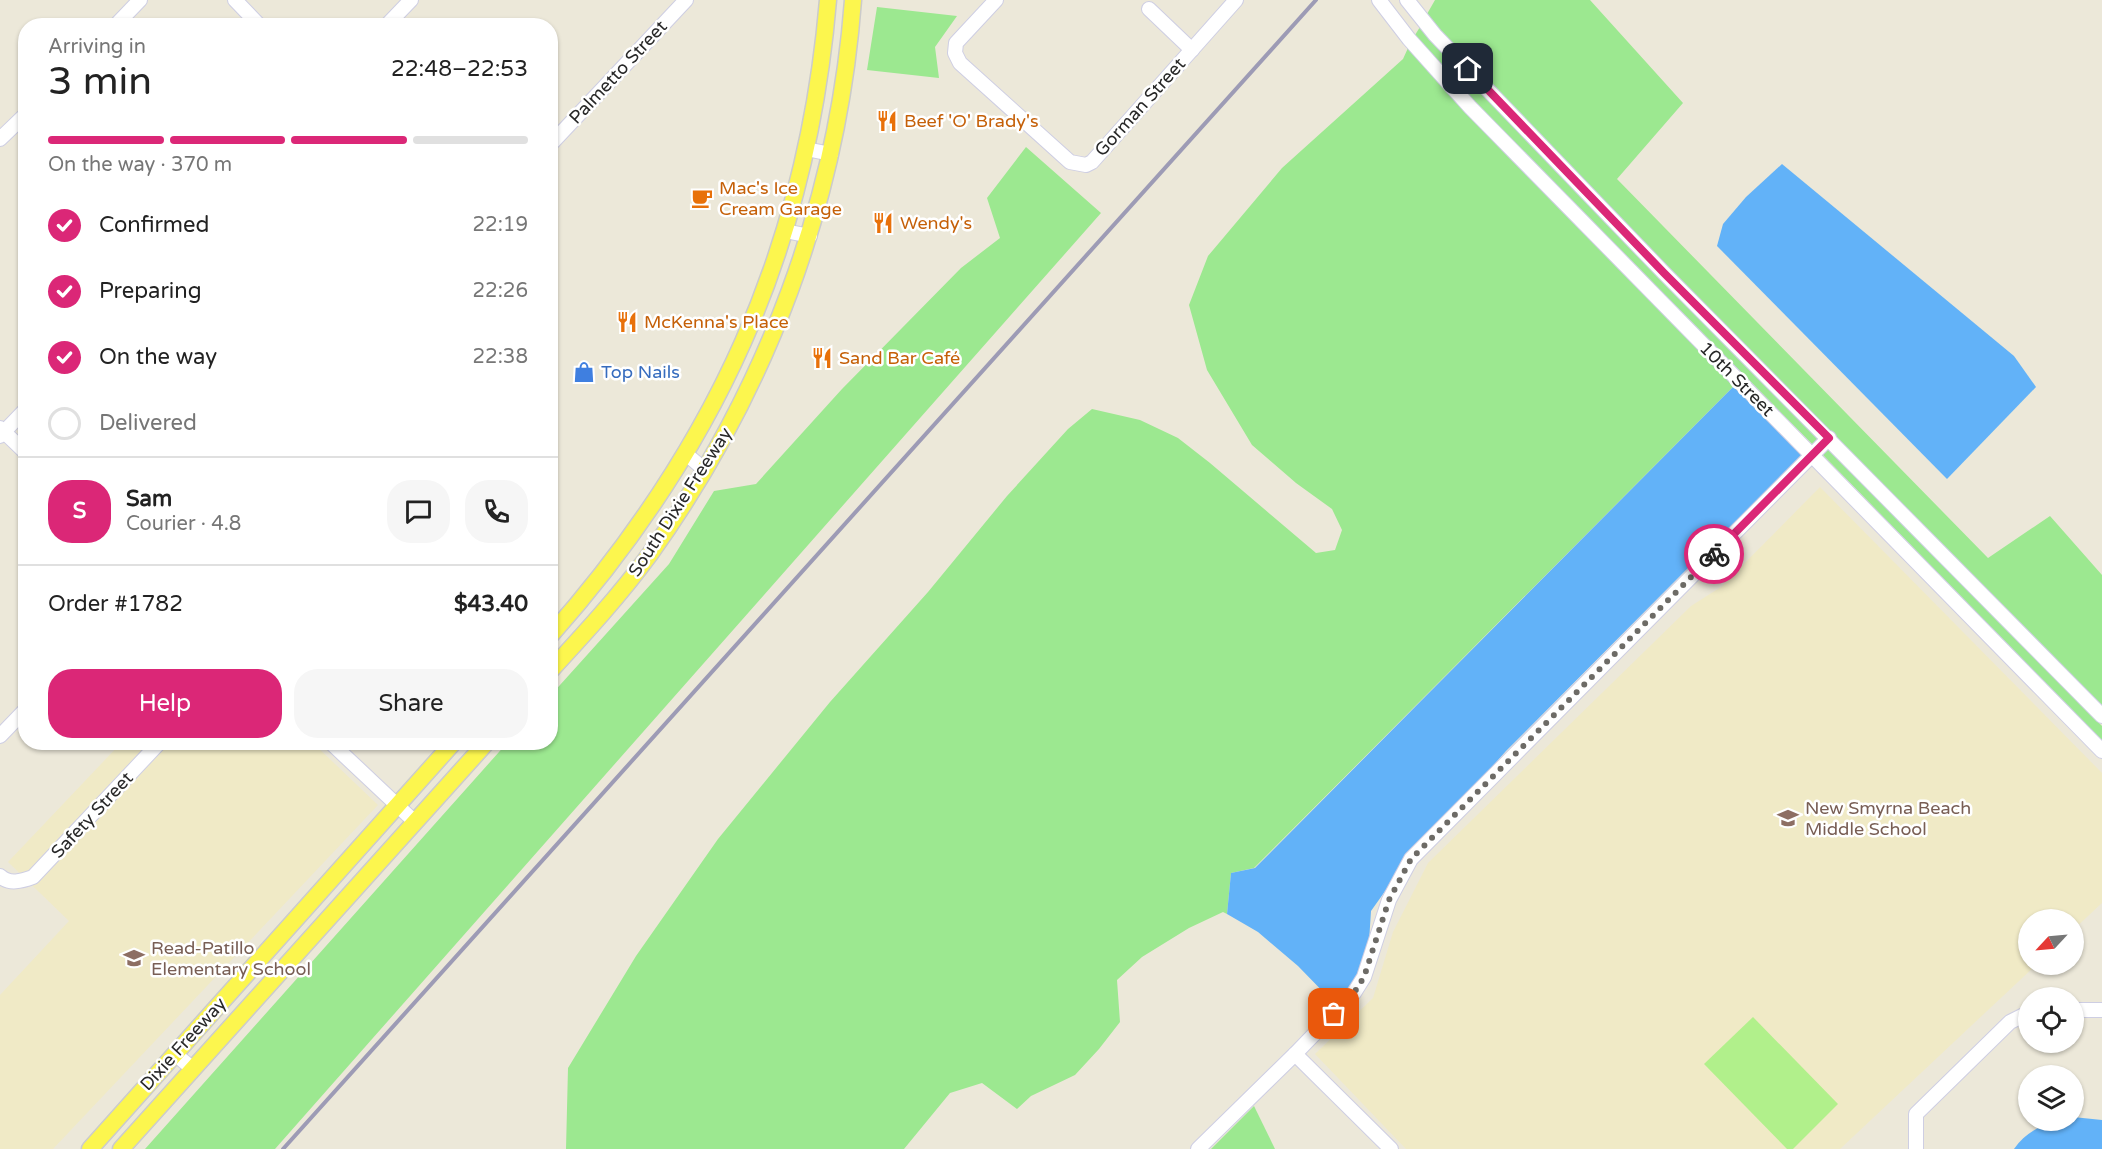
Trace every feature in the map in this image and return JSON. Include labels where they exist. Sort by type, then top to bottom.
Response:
[{"type":"main road","name":"South Dixie Freeway","points":[[558,627],[613,562],[659,497],[686,454],[726,381],[744,340],[766,288],[785,231],[806,149],[821,66],[828,0]]},
{"type":"main road","name":"South Dixie Freeway","points":[[558,663],[605,610],[650,554],[705,470],[745,398],[765,354],[810,236],[831,154],[846,67],[853,0]]},
{"type":"main road","points":[[398,806],[447,750]]},
{"type":"main road","points":[[415,822],[480,750]]},
{"type":"main road","name":"Dixie Freeway","points":[[90,1149],[398,806]]},
{"type":"main road","name":"Dixie Freeway","points":[[122,1149],[415,822]]},
{"type":"street","points":[[123,18],[140,0]]},
{"type":"street","points":[[236,0],[253,18]]},
{"type":"street","points":[[394,18],[411,0]]},
{"type":"street","name":"Gorman Street","points":[[996,0],[956,44],[956,53],[960,63],[1070,162],[1086,165],[1092,162],[1236,0]]},
{"type":"street","name":"10th Street","points":[[1407,0],[1435,35],[1664,273],[2102,716]]},
{"type":"street","name":"Palmetto Street","points":[[558,136],[682,1]]},
{"type":"street","name":"10th Street","points":[[1384,2],[1409,39],[1470,107],[2102,751]]},
{"type":"street","points":[[1149,9],[1192,50]]},
{"type":"street","points":[[0,139],[18,122]]},
{"type":"street","points":[[806,149],[831,154]]},
{"type":"street","points":[[785,231],[810,236]]},
{"type":"street","points":[[18,416],[1,432],[18,446]]},
{"type":"street","points":[[1198,1149],[1354,993],[1364,977],[1389,900],[1411,859],[1829,438]]},
{"type":"street","points":[[686,454],[705,470]]},
{"type":"street","points":[[558,644],[568,652]]},
{"type":"street","points":[[0,736],[18,717]]},
{"type":"street","name":"Safety Street","points":[[0,876],[5,880],[21,882],[33,877],[152,750]]},
{"type":"street","points":[[338,750],[415,822]]},
{"type":"street","points":[[2084,1010],[2102,1010]]},
{"type":"street","points":[[1916,1149],[1916,1114],[2010,1022],[2018,1018]]},
{"type":"street","points":[[175,1054],[193,1069]]},
{"type":"street","points":[[1295,1054],[1391,1149]]},
{"type":"shaded area","name":"New Smyrna Beach Middle School","points":[[1820,487],[2102,773],[2102,903],[2084,920],[2084,909],[2018,909],[2018,975],[2025,975],[1840,1149],[1406,1149],[1315,1054],[1373,998],[1393,932],[1428,863],[1691,606],[1721,587]]},
{"type":"shaded area","name":"Read-Patillo Elementary School","points":[[114,750],[320,750],[378,805],[53,1149],[0,1149],[0,995],[69,921],[8,862]]},
{"type":"green space","points":[[1435,0],[1590,0],[1683,103],[1617,179],[1988,558],[2050,516],[2102,575],[2102,706],[1669,268],[1440,31],[1427,14]]},
{"type":"green space","points":[[877,7],[957,16],[935,47],[939,78],[867,70]]},
{"type":"green space","points":[[1420,27],[1820,439],[1813,445],[1476,103],[1415,35]]},
{"type":"green space","points":[[1408,48],[1734,386],[1254,868],[1231,873],[1227,914],[1223,912],[1189,928],[1142,957],[1117,980],[1120,1022],[1075,1075],[1031,1096],[1017,1109],[982,1083],[950,1093],[904,1149],[566,1149],[568,1068],[636,956],[718,839],[830,702],[928,592],[1007,496],[1068,429],[1092,409],[1140,420],[1178,438],[1316,553],[1335,550],[1342,530],[1332,509],[1296,483],[1252,445],[1207,370],[1189,305],[1208,256],[1282,168],[1403,59]]},
{"type":"green space","points":[[1026,147],[1101,213],[275,1149],[145,1149],[501,750],[558,750],[558,687],[669,564],[714,491],[756,484],[842,389],[961,268],[1000,238],[987,198]]},
{"type":"green space","points":[[1828,448],[2102,726],[2102,741],[1822,454]]},
{"type":"green space","points":[[1753,1017],[1838,1104],[1793,1149],[1787,1149],[1704,1064]]},
{"type":"green space","points":[[1254,1106],[1275,1149],[1211,1149]]},
{"type":"water","points":[[1782,164],[2014,356],[2036,387],[1947,479],[1717,246],[1723,224],[1746,197]]},
{"type":"water","points":[[1734,386],[1803,455],[1506,751],[1393,880],[1371,911],[1369,942],[1358,975],[1335,1004],[1298,966],[1258,932],[1227,914],[1231,873],[1255,868]]},
{"type":"water","points":[[2084,1118],[2102,1120],[2102,1149],[2014,1149],[2033,1131],[2084,1131]]},
{"type":"railway","points":[[283,1149],[1316,0]]},
{"type":"way so far","points":[[1334,1014],[1354,993],[1364,977],[1389,900],[1411,859],[1714,554]]},
{"type":"place","name":"Beef 'O' Brady's","points":[[887,121]]},
{"type":"place","name":"Mac's Ice Cream Garage","points":[[702,198]]},
{"type":"place","name":"Wendy's","points":[[883,223]]},
{"type":"place","name":"McKenna's Place","points":[[627,322]]},
{"type":"place","name":"Sand Bar Café","points":[[822,358]]},
{"type":"place","name":"Top Nails","points":[[584,372]]},
{"type":"place","name":"New Smyrna Beach Middle School","points":[[1788,818]]},
{"type":"place","name":"Read-Patillo Elementary School","points":[[134,958]]},
{"type":"route","points":[[1468,69],[1664,273],[1829,438],[1714,554]]}]
